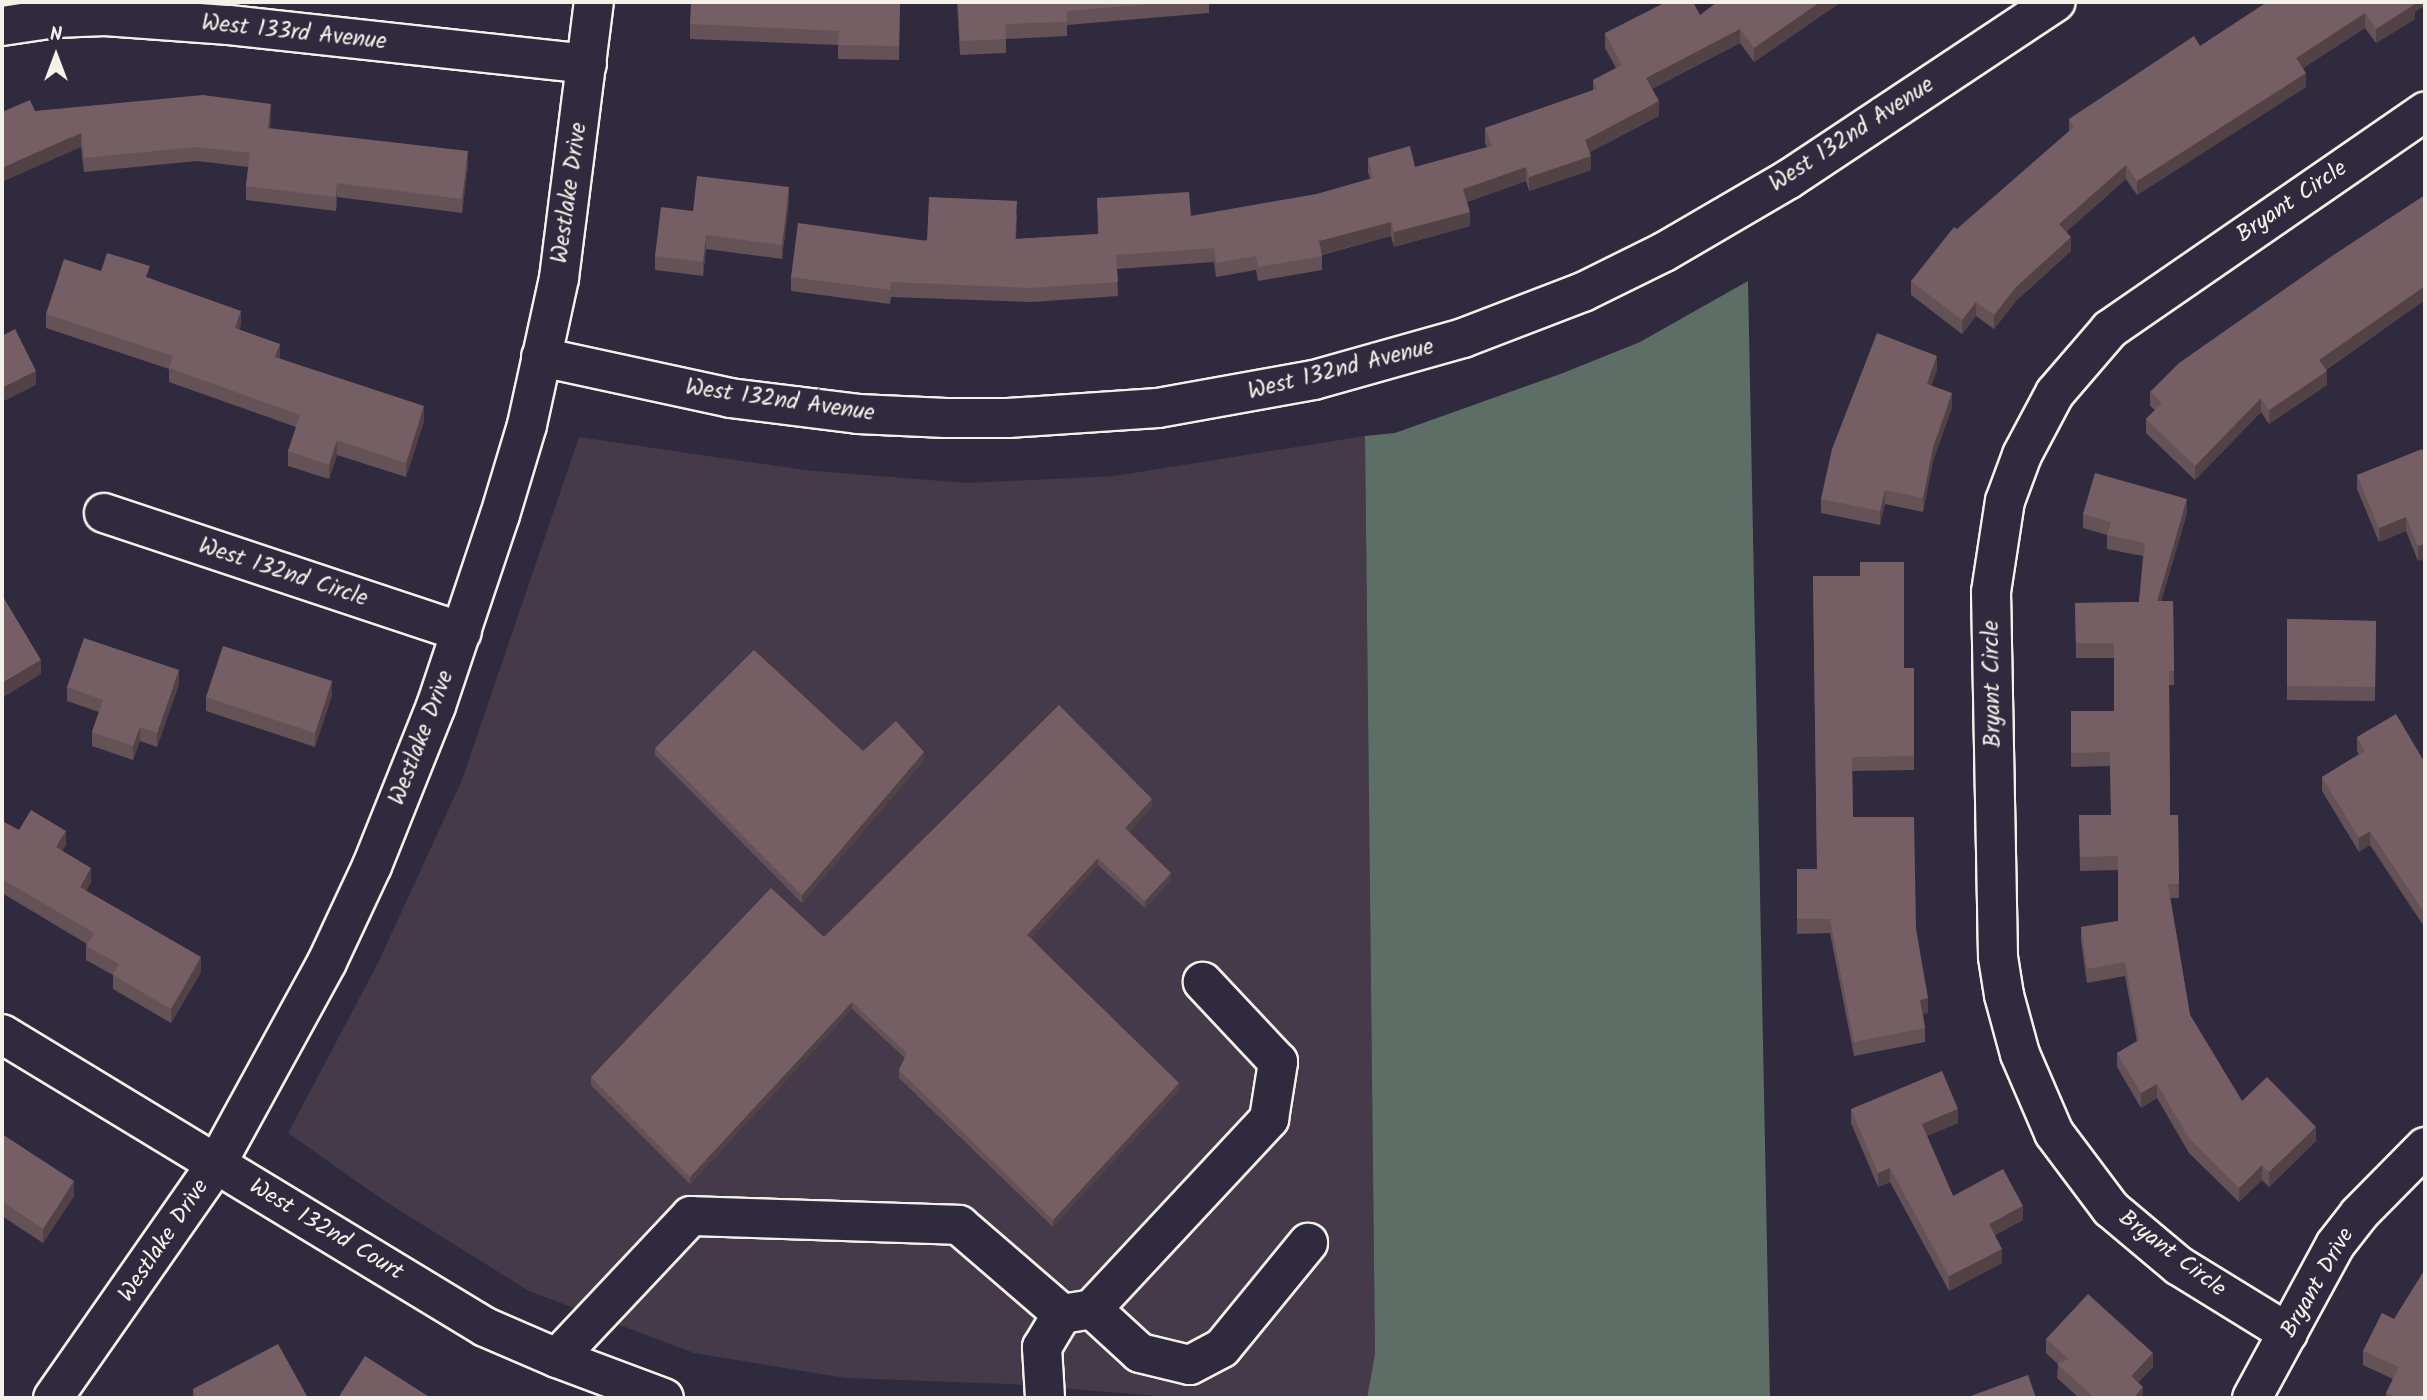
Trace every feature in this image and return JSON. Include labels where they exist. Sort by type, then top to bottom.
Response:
[{"type":"street","name":"Westlake Drive","points":[[53,1398],[217,1163],[327,962],[372,866],[436,706],[519,451],[559,278],[594,2]]},
{"type":"street","name":"West 132nd Avenue","points":[[541,358],[730,398],[858,414],[946,418],[1078,415],[1158,408],[1314,380],[1463,338],[1583,292],[1664,252],[1789,179],[2055,2]]},
{"type":"street","name":"West 133rd Avenue","points":[[2,26],[55,18],[105,16],[229,25],[587,64]]},
{"type":"street","name":"Bryant Circle","points":[[2288,1334],[2179,1266],[2111,1209],[2054,1133],[2020,1054],[2004,995],[1998,956],[1991,592],[2005,501],[2022,454],[2055,393],[2110,329],[2425,112]]},
{"type":"street","name":"West 132nd Circle","points":[[104,513],[462,632]]},
{"type":"street","points":[[1045,1398],[1042,1347],[1269,1119],[1278,1062],[1203,982]]},
{"type":"street","name":"West 132nd Court","points":[[2,1034],[485,1326],[556,1359],[664,1398]]},
{"type":"street","name":"Bryant Drive","points":[[2252,1398],[2334,1245],[2359,1214],[2425,1147]]},
{"type":"street","points":[[556,1359],[691,1216],[959,1225],[1140,1353],[1191,1365],[1223,1348],[1308,1243]]},
{"type":"shaded area","points":[[1365,436],[1375,1354],[1367,1398],[1183,1398],[1009,1384],[846,1378],[694,1353],[529,1291],[386,1202],[288,1133],[378,963],[462,780],[579,437],[804,470],[967,483],[1114,476]]},
{"type":"green space","points":[[1748,281],[1770,1398],[1367,1398],[1375,1354],[1365,436],[1395,433],[1563,373],[1640,342]]},
{"type":"building","points":[[691,2],[900,2],[899,46],[838,45],[839,31],[690,24]]},
{"type":"building","points":[[958,2],[1173,2],[1067,11],[1067,22],[1005,24],[1006,39],[960,41]]},
{"type":"building","points":[[1666,2],[1693,2],[1700,15],[1717,2],[1820,2],[1754,48],[1740,29],[1646,78],[1659,101],[1585,140],[1591,156],[1529,177],[1526,167],[1463,189],[1470,212],[1394,232],[1391,222],[1319,241],[1322,256],[1258,267],[1256,256],[1216,263],[1214,248],[1116,255],[1118,282],[1031,288],[891,282],[890,290],[791,277],[798,223],[927,241],[929,197],[1017,201],[1015,239],[1099,234],[1097,198],[1189,192],[1191,216],[1317,194],[1373,178],[1368,158],[1410,146],[1415,167],[1492,146],[1485,128],[1597,89],[1593,80],[1622,65],[1605,33]]},
{"type":"building","points":[[2267,2],[2415,4],[2376,29],[2365,13],[2296,58],[2306,73],[2137,181],[2126,165],[2059,224],[2071,237],[2016,287],[1994,315],[1976,302],[1962,320],[1911,281],[1954,227],[1957,229],[2074,127],[2069,119],[2194,36],[2200,46]]},
{"type":"building","points":[[203,95],[271,104],[268,128],[468,151],[462,199],[337,183],[336,197],[246,186],[250,153],[197,147],[84,158],[81,133],[2,168],[2,112],[30,100],[35,111]]},
{"type":"building","points":[[697,176],[789,187],[782,245],[706,235],[703,262],[655,256],[661,207],[693,211]]},
{"type":"building","points":[[2425,195],[2425,286],[2319,360],[2327,371],[2269,410],[2261,398],[2195,466],[2146,419],[2162,403],[2150,392],[2179,363]]},
{"type":"building","points":[[107,253],[150,266],[146,277],[241,311],[235,328],[280,344],[275,357],[424,406],[406,463],[337,440],[329,465],[288,451],[300,415],[169,368],[173,356],[46,314],[64,259],[101,271]]},
{"type":"building","points":[[15,329],[36,371],[2,388],[2,336]]},
{"type":"building","points":[[1877,333],[1937,356],[1927,384],[1952,393],[1933,447],[1923,498],[1885,490],[1880,511],[1821,499],[1832,449]]},
{"type":"building","points":[[2422,449],[2425,456],[2425,544],[2418,546],[2406,517],[2379,528],[2357,475]]},
{"type":"building","points":[[2095,473],[2187,499],[2157,601],[2173,601],[2174,671],[2169,671],[2170,815],[2178,815],[2179,884],[2168,884],[2190,1015],[2242,1101],[2267,1077],[2316,1127],[2269,1172],[2262,1165],[2239,1188],[2189,1138],[2157,1084],[2141,1093],[2117,1053],[2139,1040],[2125,962],[2087,969],[2081,927],[2118,921],[2118,856],[2080,857],[2079,815],[2111,815],[2110,752],[2071,753],[2071,711],[2114,711],[2114,643],[2076,643],[2075,603],[2139,602],[2145,543],[2107,535],[2111,522],[2083,514]]},
{"type":"building","points":[[1860,562],[1904,562],[1904,668],[1914,668],[1914,756],[1852,757],[1853,817],[1914,817],[1916,929],[1928,998],[1920,1000],[1925,1028],[1854,1042],[1830,919],[1797,919],[1797,869],[1817,869],[1813,576],[1860,576]]},
{"type":"building","points":[[2,595],[41,660],[2,683]]},
{"type":"building","points":[[2287,619],[2376,621],[2375,687],[2287,686]]},
{"type":"building","points":[[84,638],[179,670],[157,733],[140,727],[133,746],[92,732],[103,700],[67,687]]},
{"type":"building","points":[[223,646],[332,681],[315,733],[206,697]]},
{"type":"building","points":[[754,650],[863,751],[896,721],[924,752],[802,895],[655,748]]},
{"type":"building","points":[[1059,705],[1152,799],[1125,828],[1171,873],[1145,901],[1098,858],[1027,935],[1179,1083],[1053,1220],[899,1070],[907,1053],[852,1002],[690,1177],[591,1077],[771,888],[824,937]]},
{"type":"building","points":[[2396,714],[2425,763],[2425,914],[2370,831],[2359,838],[2322,777],[2365,751],[2357,737]]},
{"type":"building","points":[[31,810],[66,831],[56,847],[91,868],[80,887],[201,957],[171,1009],[113,975],[119,964],[86,946],[94,933],[2,879],[2,821],[19,830]]},
{"type":"building","points":[[1942,1071],[1958,1109],[1922,1124],[1953,1196],[2003,1169],[2023,1206],[1989,1224],[2002,1249],[1949,1276],[1890,1168],[1878,1173],[1851,1109]]},
{"type":"building","points":[[2,1134],[74,1181],[43,1229],[2,1201]]},
{"type":"building","points":[[2425,1269],[2425,1398],[2398,1398],[2386,1393],[2399,1367],[2363,1351],[2382,1313],[2394,1319]]},
{"type":"building","points":[[2088,1294],[2153,1353],[2131,1376],[2143,1387],[2133,1398],[2095,1398],[2057,1364],[2069,1359],[2046,1339]]},
{"type":"building","points":[[278,1344],[308,1398],[197,1398],[193,1389]]},
{"type":"building","points":[[365,1356],[431,1398],[338,1398]]},
{"type":"building","points":[[2028,1375],[2036,1398],[1968,1398],[1968,1397]]}]
